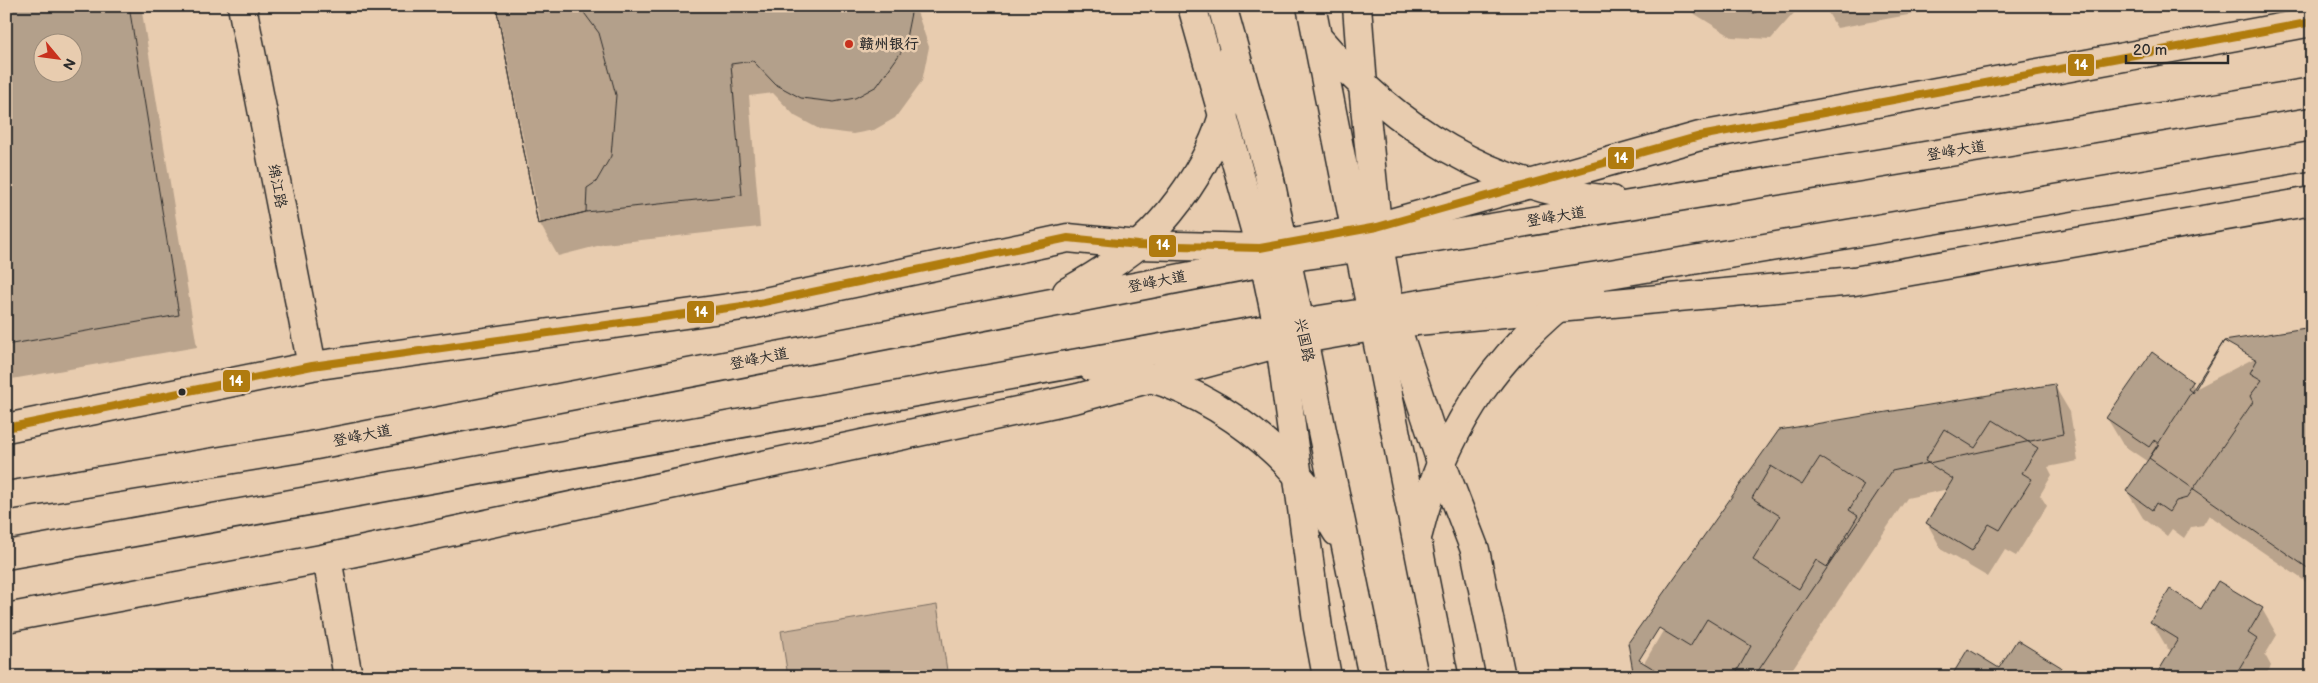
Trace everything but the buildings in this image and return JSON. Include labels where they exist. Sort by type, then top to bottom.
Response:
[{"type":"main road","name":"绵江路","points":[[242,6],[312,366]]},
{"type":"main road","points":[[6,428],[312,366],[750,305],[1068,238],[1272,253],[1223,115],[1192,6]]},
{"type":"main road","points":[[1311,6],[1368,238],[1416,540],[1444,677]]},
{"type":"main road","points":[[1357,6],[1363,86],[1368,238]]},
{"type":"main road","points":[[1028,307],[1065,293],[1091,278],[1138,244],[1161,222],[1186,190],[1207,156],[1223,115],[1231,78],[1223,12]]},
{"type":"main road","name":"兴国路","points":[[1223,12],[1268,170],[1272,253],[1290,333],[1347,551],[1373,677]]},
{"type":"main road","points":[[1368,238],[1534,184],[1700,136],[2312,22]]},
{"type":"main road","points":[[1317,36],[1363,86],[1401,119],[1434,141],[1468,160],[1510,178],[1553,190],[1598,198],[1642,202]]},
{"type":"main road","name":"登峰大道","points":[[6,496],[295,449],[1028,307],[1272,253],[1368,238],[1642,202],[2312,92]]},
{"type":"main road","points":[[6,555],[1062,365],[1290,333],[1598,276],[2312,156]]},
{"type":"main road","points":[[1382,317],[1555,308],[1854,281],[2312,201]]},
{"type":"main road","points":[[1416,540],[1426,502],[1441,462],[1462,420],[1492,374],[1531,330],[1555,308],[1598,276]]},
{"type":"main road","points":[[1382,317],[1475,550],[1501,677]]},
{"type":"main road","points":[[6,618],[327,558],[1078,398],[1290,333]]},
{"type":"main road","points":[[1290,333],[1298,476],[1318,628],[1327,677]]},
{"type":"main road","points":[[1062,365],[1095,367],[1148,378],[1192,395],[1222,411],[1253,432],[1282,458],[1298,476],[1328,517],[1347,551]]},
{"type":"main road","points":[[327,558],[348,677]]},
{"type":"shaded area","points":[[937,605],[948,677],[788,677],[781,631]]},
{"type":"transit line","name":"14","points":[[6,428],[312,366],[750,305],[1068,238],[1138,245],[1260,248],[1377,227],[1700,136],[2312,22]]},
{"type":"place","name":"赣州银行","points":[[849,44]]}]
